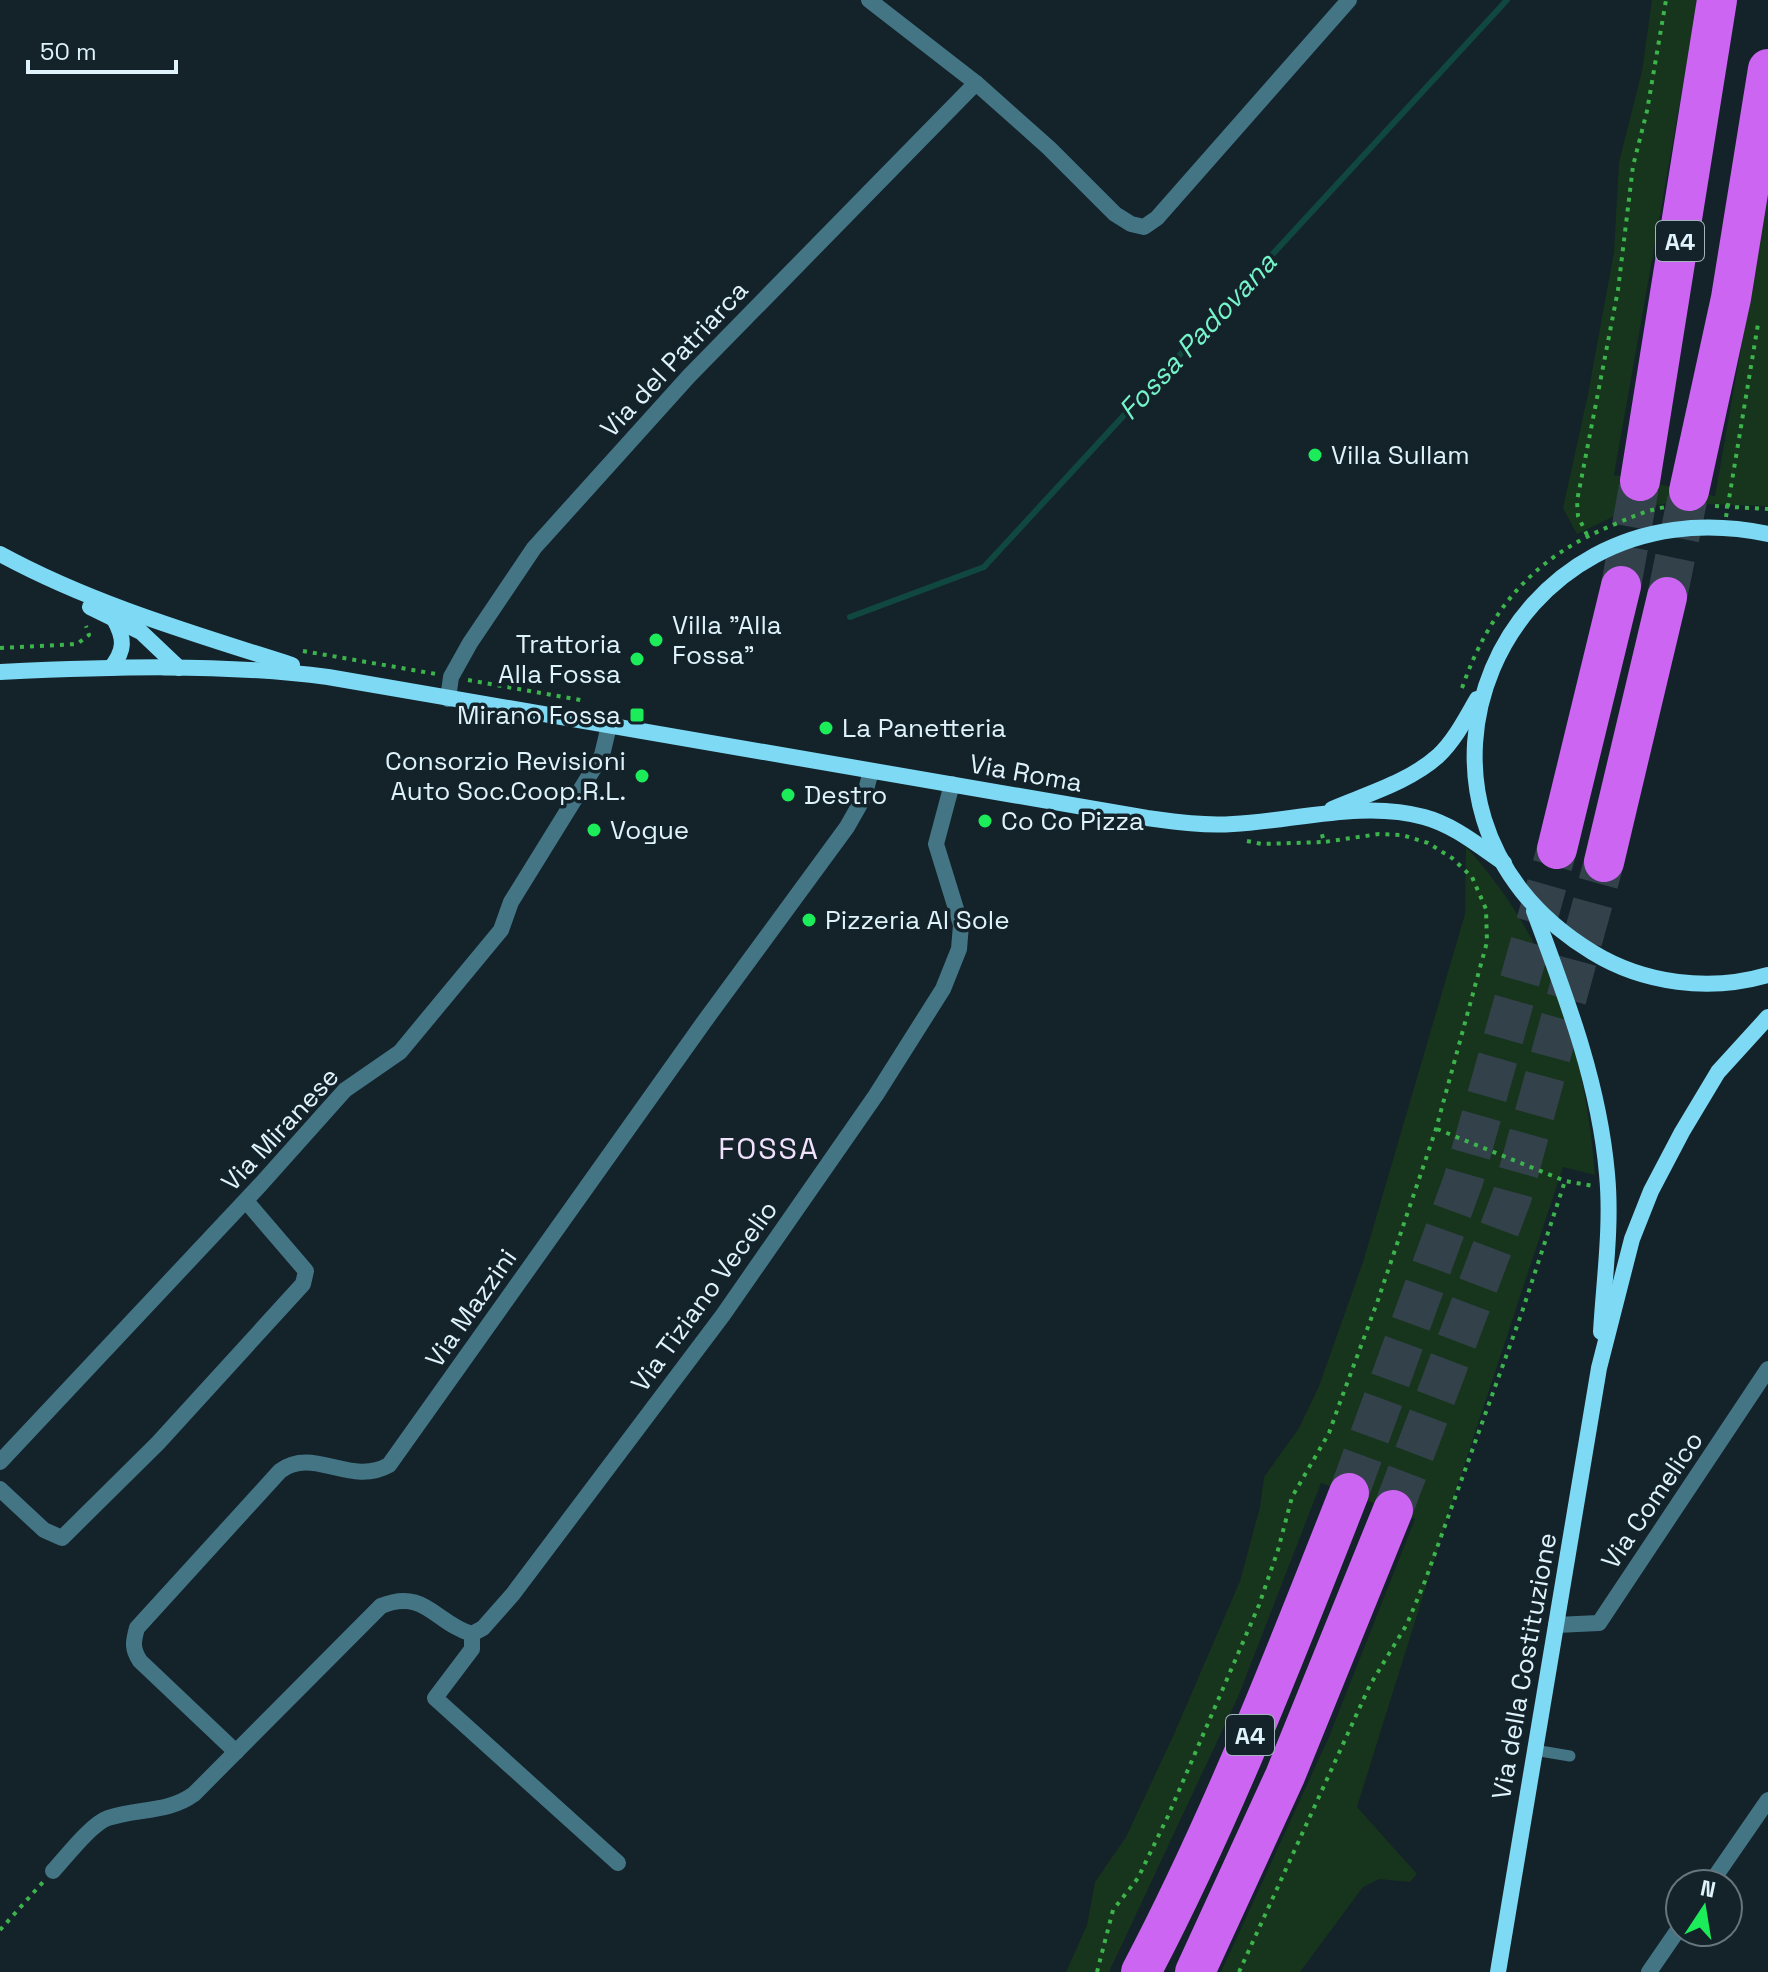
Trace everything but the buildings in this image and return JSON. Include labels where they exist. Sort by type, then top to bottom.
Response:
[{"type":"highway","name":"A4","points":[[1640,481],[1717,0]]},
{"type":"highway","name":"A4","points":[[1689,501],[1731,298],[1768,69]]},
{"type":"highway","points":[[1557,849],[1621,586]]},
{"type":"highway","points":[[1604,862],[1667,597]]},
{"type":"highway","name":"A4","points":[[1141,1972],[1232,1778],[1349,1493]]},
{"type":"highway","name":"A4","points":[[1195,1972],[1285,1776],[1393,1510]]},
{"type":"main road","points":[[1322,812],[1415,773],[1439,755],[1463,724],[1505,643],[1525,613],[1555,583],[1581,564],[1607,548],[1663,530],[1724,527],[1764,532]]},
{"type":"main road","points":[[0,554],[74,598],[141,632],[179,668]]},
{"type":"main road","points":[[41,576],[143,617],[328,677]]},
{"type":"main road","points":[[111,668],[120,657],[124,644],[114,619]]},
{"type":"main road","points":[[0,672],[111,668],[272,670],[609,726]]},
{"type":"main road","points":[[1489,679],[1477,730],[1477,783],[1486,823],[1504,863],[1531,902],[1577,943],[1605,960],[1638,973],[1674,981],[1710,983],[1768,975]]},
{"type":"main road","name":"Via Roma","points":[[609,726],[1197,825],[1233,824],[1322,812]]},
{"type":"main road","points":[[1322,812],[1422,816],[1455,830],[1504,863]]},
{"type":"main road","points":[[1531,902],[1589,1066],[1599,1117],[1607,1189],[1599,1368]]},
{"type":"main road","points":[[1599,1368],[1632,1239],[1651,1191],[1718,1072],[1768,1017]]},
{"type":"main road","name":"Via della Costituzione","points":[[1498,1972],[1599,1368]]},
{"type":"street","points":[[869,0],[976,83],[1049,148],[1115,214],[1131,224],[1144,227],[1157,218],[1349,0]]},
{"type":"street","name":"Via del Patriarca","points":[[448,699],[451,677],[477,632],[534,548],[722,342],[976,83]]},
{"type":"street","name":"Via Miranese","points":[[0,1462],[246,1201],[345,1090],[400,1052],[501,930],[511,902],[602,755],[609,726]]},
{"type":"street","name":"Via Mazzini","points":[[236,1752],[140,1661],[134,1652],[133,1640],[137,1628],[280,1471],[291,1463],[308,1462],[356,1474],[376,1473],[389,1465],[695,1034],[847,827],[864,797],[871,771]]},
{"type":"street","name":"Via Tiziano Vecelio","points":[[618,1863],[435,1698],[472,1649],[472,1634],[483,1628],[513,1594],[723,1315],[876,1095],[943,989],[959,949],[961,925],[936,844],[952,784]]},
{"type":"street","points":[[0,1489],[44,1530],[62,1538],[158,1443],[303,1284],[306,1271],[246,1201]]},
{"type":"street","name":"Via Comelico","points":[[1556,1625],[1599,1623],[1768,1369]]},
{"type":"street","points":[[53,1871],[105,1819],[163,1809],[194,1794],[381,1606],[396,1600],[411,1600],[423,1604],[459,1630],[472,1634]]},
{"type":"street","points":[[1721,1868],[1768,1800]]},
{"type":"street","points":[[1649,1972],[1666,1948]]},
{"type":"lane","points":[[1534,1750],[1570,1756]]},
{"type":"path","points":[[1587,535],[1578,516],[1577,501],[1618,290],[1633,166],[1656,66],[1666,0]]},
{"type":"path","points":[[1724,527],[1758,324]]},
{"type":"path","points":[[1462,690],[1474,656],[1496,614],[1527,578],[1564,548],[1649,509],[1689,501],[1768,509]]},
{"type":"path","points":[[0,648],[77,644],[89,633],[82,620]]},
{"type":"path","points":[[295,650],[591,702]]},
{"type":"path","points":[[1322,812],[1324,842]]},
{"type":"path","points":[[1097,1972],[1113,1910],[1138,1878],[1162,1828],[1243,1647],[1278,1550],[1292,1497],[1329,1433],[1436,1129],[1487,942],[1486,909],[1472,877],[1452,858],[1428,843],[1402,835],[1379,834],[1324,842],[1262,844],[1234,839],[1233,824]]},
{"type":"path","points":[[1436,1129],[1565,1181],[1607,1189]]},
{"type":"path","points":[[1239,1972],[1370,1685],[1407,1624],[1425,1581],[1521,1315],[1565,1181]]},
{"type":"path","points":[[0,1930],[53,1871]]},
{"type":"green space","points":[[1652,0],[1698,0],[1614,475],[1715,496],[1768,194],[1768,506],[1668,503],[1619,514],[1577,534],[1563,508],[1614,252],[1619,162],[1642,71]]},
{"type":"green space","points":[[1466,847],[1520,919],[1559,999],[1583,1085],[1595,1175],[1563,1167],[1459,1481],[1357,1807],[1417,1874],[1410,1882],[1379,1879],[1363,1887],[1300,1972],[1221,1972],[1328,1739],[1415,1519],[1321,1483],[1238,1697],[1109,1972],[1066,1972],[1087,1925],[1095,1882],[1126,1837],[1240,1581],[1260,1507],[1264,1477],[1299,1428],[1319,1386],[1363,1262],[1465,914]]},
{"type":"waterway","name":"Fossa Padovana","points":[[850,617],[984,567],[1507,0]]},
{"type":"tunnel","points":[[1621,586],[1640,481]]},
{"type":"tunnel","points":[[1667,597],[1689,491]]},
{"type":"tunnel","points":[[1349,1493],[1463,1181],[1557,849]]},
{"type":"tunnel","points":[[1393,1510],[1512,1196],[1604,862]]},
{"type":"place","name":"Villa Sullam","points":[[1315,455]]},
{"type":"place","name":"Villa \"Alla Fossa\"","points":[[656,640]]},
{"type":"place","name":"Trattoria Alla Fossa","points":[[637,659]]},
{"type":"place","name":"Mirano Fossa","points":[[637,715]]},
{"type":"place","name":"La Panetteria","points":[[826,728]]},
{"type":"place","name":"Consorzio Revisioni Auto Soc.Coop.R.L.","points":[[642,776]]},
{"type":"place","name":"Destro","points":[[788,795]]},
{"type":"place","name":"Co Co Pizza","points":[[985,821]]},
{"type":"place","name":"Vogue","points":[[594,830]]},
{"type":"place","name":"Pizzeria Al Sole","points":[[809,920]]},
{"type":"district","name":"FOSSA","points":[[769,1148]]}]
